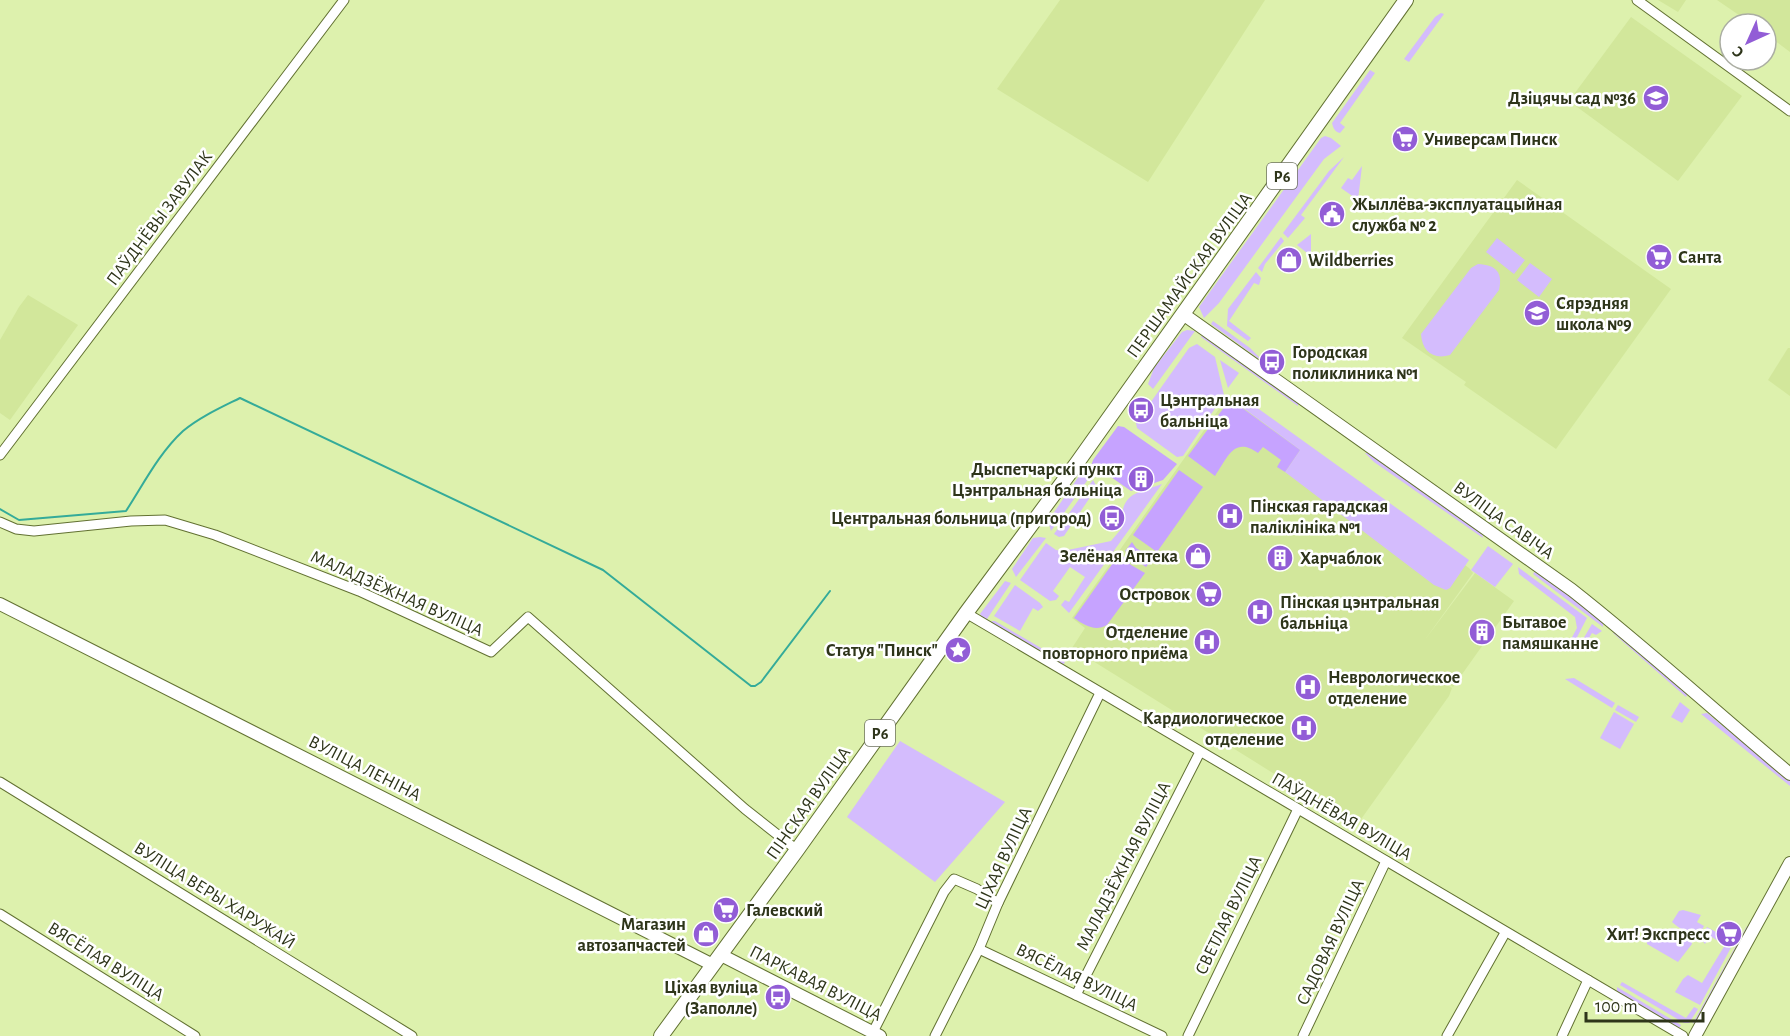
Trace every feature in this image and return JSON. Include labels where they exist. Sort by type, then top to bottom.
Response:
[{"type":"main road","name":"ПЕРШАМАЙСКАЯ ВУЛІЦА","points":[[966,613],[1183,314],[1406,0]]},
{"type":"main road","name":"ПІНСКАЯ ВУЛІЦА","points":[[662,1036],[966,613]]},
{"type":"street","name":"ПАЎДНЁВЫ ЗАВУЛАК","points":[[0,455],[344,0]]},
{"type":"street","points":[[1637,0],[1790,111]]},
{"type":"street","name":"ВУЛІЦА САВІЧА","points":[[1183,314],[1572,591],[1624,631],[1790,774]]},
{"type":"street","name":"МАЛАДЗЁЖНАЯ ВУЛІЦА","points":[[0,522],[16,529],[34,531],[130,521],[165,520],[215,535],[358,591],[491,652],[528,617],[736,801],[797,850]]},
{"type":"street","name":"ВУЛІЦА ЛЕНІНА","points":[[0,604],[717,960],[734,962]]},
{"type":"street","name":"ПАЎДНЁВАЯ ВУЛІЦА","points":[[966,613],[1683,1036]]},
{"type":"street","name":"ЦІХАЯ ВУЛІЦА","points":[[934,1036],[979,949],[998,903],[1100,693]]},
{"type":"street","name":"МАЛАДЗЁЖНАЯ ВУЛІЦА","points":[[1076,995],[1200,752]]},
{"type":"street","name":"ВУЛІЦА ВЕРЫ ХАРУЖАЙ","points":[[0,782],[412,1036]]},
{"type":"street","name":"СВЕТЛАЯ ВУЛІЦА","points":[[1188,1036],[1298,809]]},
{"type":"street","name":"САДОВАЯ ВУЛІЦА","points":[[1303,1036],[1386,861]]},
{"type":"street","points":[[1695,1036],[1790,863]]},
{"type":"street","points":[[877,1034],[944,892],[954,879],[977,889],[998,903]]},
{"type":"street","name":"ВЯСЁЛАЯ ВУЛІЦА","points":[[0,914],[195,1036]]},
{"type":"street","points":[[1447,1036],[1505,933]]},
{"type":"street","name":"ВЯСЁЛАЯ ВУЛІЦА","points":[[979,949],[1161,1036]]},
{"type":"street","name":"ПАРКАВАЯ ВУЛІЦА","points":[[734,962],[877,1034]]},
{"type":"street","points":[[1562,1036],[1588,980]]},
{"type":"shaded area","points":[[1060,0],[1265,0],[1148,182],[997,89]]},
{"type":"shaded area","points":[[1658,0],[1686,0],[1678,12]]},
{"type":"shaded area","points":[[1717,0],[1790,0],[1790,52],[1778,43],[1778,12],[1734,12]]},
{"type":"shaded area","points":[[1441,13],[1444,14],[1409,62],[1404,59],[1435,17]]},
{"type":"shaded area","name":"Дзіцячы сад №36","points":[[1631,17],[1742,96],[1678,181],[1569,101]]},
{"type":"shaded area","points":[[1370,70],[1375,73],[1340,123],[1345,127],[1340,133],[1337,132],[1332,123]]},
{"type":"shaded area","points":[[1325,136],[1341,146],[1324,159],[1219,303],[1204,318],[1199,307],[1321,138]]},
{"type":"shaded area","points":[[1344,157],[1301,215],[1305,218],[1288,238],[1283,233],[1329,171]]},
{"type":"shaded area","points":[[1362,166],[1358,200],[1341,188],[1348,178],[1352,180]]},
{"type":"shaded area","name":"Сярэдняя школа №9","points":[[1517,180],[1671,289],[1556,449],[1464,385],[1466,382],[1402,338]]},
{"type":"shaded area","points":[[1311,234],[1311,256],[1297,245]]},
{"type":"shaded area","points":[[1281,237],[1284,241],[1265,264],[1262,272],[1258,268]]},
{"type":"shaded area","points":[[1497,238],[1525,260],[1514,274],[1486,252]]},
{"type":"shaded area","points":[[1530,263],[1552,279],[1539,297],[1517,280]]},
{"type":"shaded area","points":[[1478,264],[1489,266],[1497,271],[1500,278],[1499,290],[1450,355],[1438,356],[1429,353],[1421,334],[1471,268]]},
{"type":"shaded area","points":[[1256,272],[1261,278],[1259,285],[1254,283],[1229,321],[1251,338],[1248,341],[1227,326],[1228,309]]},
{"type":"shaded area","points":[[28,295],[78,325],[10,420],[0,413],[0,340]]},
{"type":"shaded area","points":[[1213,321],[1250,348],[1266,364],[1211,324]]},
{"type":"shaded area","points":[[1195,331],[1153,389],[1148,384],[1154,368],[1182,332]]},
{"type":"shaded area","points":[[1203,334],[1298,403],[1298,406],[1201,337]]},
{"type":"shaded area","points":[[1197,344],[1215,357],[1224,395],[1183,456],[1177,457],[1137,428],[1136,423],[1189,348]]},
{"type":"shaded area","points":[[1790,348],[1790,396],[1768,380]]},
{"type":"shaded area","points":[[1220,360],[1239,373],[1228,388]]},
{"type":"shaded area","points":[[1237,396],[1242,397],[1469,560],[1450,588],[1446,590],[1434,585],[1285,472],[1300,450],[1235,402],[1228,402]]},
{"type":"shaded area","name":"Пінская цэнтральная бальніца","points":[[1232,397],[1473,573],[1424,641],[1475,573],[1514,601],[1453,687],[1442,678],[1428,673],[1452,688],[1449,696],[1359,822],[1355,824],[1072,648],[1085,628],[1072,618],[1226,399]]},
{"type":"shaded area","points":[[1228,402],[1234,402],[1300,450],[1285,472],[1277,467],[1281,460],[1263,447],[1258,453],[1243,447],[1232,451],[1215,476],[1188,456]]},
{"type":"shaded area","points":[[1118,426],[1124,427],[1177,464],[1163,480],[1131,491],[1098,468],[1094,472],[1091,466],[1093,460]]},
{"type":"shaded area","points":[[1365,453],[1371,453],[1482,533],[1483,538],[1374,462]]},
{"type":"shaded area","points":[[1179,470],[1203,487],[1157,552],[1133,535]]},
{"type":"shaded area","points":[[1085,475],[1089,478],[1051,531],[1048,521],[1079,476]]},
{"type":"shaded area","points":[[1093,480],[1097,487],[1064,536],[1059,537],[1054,534]]},
{"type":"shaded area","points":[[1162,484],[1069,613],[1061,605],[1065,600],[1069,602],[1085,577],[1070,567],[1053,591],[1059,596],[1056,600],[1050,601],[1020,580],[1046,543],[1056,550],[1063,551],[1111,541],[1122,528],[1123,508],[1130,497]]},
{"type":"shaded area","points":[[1033,538],[1046,538],[1016,577],[1012,569]]},
{"type":"shaded area","points":[[1132,542],[1136,548],[1153,558],[1146,567],[1140,563],[1140,560],[1125,551]]},
{"type":"shaded area","points":[[1488,546],[1513,564],[1495,587],[1471,570]]},
{"type":"shaded area","points":[[1120,553],[1131,565],[1145,573],[1107,625],[1094,628],[1074,618]]},
{"type":"shaded area","points":[[1518,567],[1587,618],[1574,643],[1570,641],[1577,628],[1575,617],[1519,574]]},
{"type":"shaded area","points":[[1536,570],[1603,622],[1603,627],[1533,574]]},
{"type":"shaded area","points":[[1005,581],[1011,583],[985,622],[980,614]]},
{"type":"shaded area","points":[[1015,585],[1043,607],[1038,611],[1033,608],[1020,631],[994,616]]},
{"type":"shaded area","points":[[992,621],[1065,662],[1063,665],[989,625]]},
{"type":"shaded area","points":[[1592,624],[1602,631],[1596,635],[1592,633],[1583,648],[1579,646]]},
{"type":"shaded area","points":[[1615,632],[1688,693],[1686,697],[1613,633]]},
{"type":"shaded area","points":[[1574,678],[1615,703],[1612,708],[1565,679]]},
{"type":"shaded area","points":[[1680,702],[1690,710],[1682,723],[1671,717]]},
{"type":"shaded area","points":[[1618,705],[1639,717],[1636,722],[1615,710]]},
{"type":"shaded area","points":[[1614,712],[1634,724],[1620,749],[1600,738]]},
{"type":"shaded area","points":[[1707,713],[1790,781],[1790,786],[1701,714]]},
{"type":"shaded area","points":[[900,741],[1005,802],[935,882],[847,817]]},
{"type":"shaded area","points":[[1679,911],[1701,915],[1697,922],[1704,926],[1699,935],[1688,933],[1672,922]]},
{"type":"shaded area","points":[[1747,926],[1749,928],[1696,1025],[1693,1023]]},
{"type":"shaded area","points":[[1707,927],[1734,942],[1700,1005],[1675,992],[1688,975],[1702,983],[1725,945],[1710,936],[1705,944],[1701,939]]},
{"type":"shaded area","points":[[1672,928],[1691,940],[1692,944],[1678,962],[1647,944]]},
{"type":"shaded area","points":[[1622,982],[1686,1018],[1694,1007],[1698,1009],[1689,1023],[1684,1023],[1620,985]]},
{"type":"shaded area","points":[[1617,987],[1681,1025],[1678,1030],[1617,993]]},
{"type":"waterway","points":[[0,509],[19,520],[126,511],[159,459],[183,431],[203,417],[240,398],[603,570],[751,686],[761,682],[830,591]]},
{"type":"place","name":"Дзіцячы сад №36","points":[[1656,98]]},
{"type":"place","name":"Универсам Пинск","points":[[1405,139]]},
{"type":"place","name":"Жыллёва-эксплуатацыйная служба № 2","points":[[1332,214]]},
{"type":"place","name":"Санта","points":[[1659,257]]},
{"type":"place","name":"Wildberries","points":[[1289,260]]},
{"type":"place","name":"Сярэдняя школа №9","points":[[1537,313]]},
{"type":"place","name":"Городская поликлиника №1","points":[[1272,362]]},
{"type":"place","name":"Цэнтральная бальніца","points":[[1141,410]]},
{"type":"place","name":"Дыспетчарскі пункт Цэнтральная бальніца","points":[[1141,479]]},
{"type":"place","name":"Пінская гарадская паліклініка №1","points":[[1230,516]]},
{"type":"place","name":"Центральная больница (пригород)","points":[[1112,518]]},
{"type":"place","name":"Зелёная Аптека","points":[[1198,556]]},
{"type":"place","name":"Харчаблок","points":[[1280,558]]},
{"type":"place","name":"Островок","points":[[1209,594]]},
{"type":"place","name":"Пінская цэнтральная бальніца","points":[[1260,612]]},
{"type":"place","name":"Бытавое памяшканне","points":[[1482,632]]},
{"type":"place","name":"Отделение повторного приёма","points":[[1207,642]]},
{"type":"place","name":"Статуя \"Пинск\"","points":[[958,650]]},
{"type":"place","name":"Неврологическое отделение","points":[[1308,687]]},
{"type":"place","name":"Кардиологическое отделение","points":[[1304,728]]},
{"type":"place","name":"Галевский","points":[[726,910]]},
{"type":"place","name":"Магазин автозапчастей","points":[[706,934]]},
{"type":"place","name":"Хит! Экспресс","points":[[1729,934]]},
{"type":"place","name":"Ціхая вуліца (Заполле)","points":[[778,997]]}]
